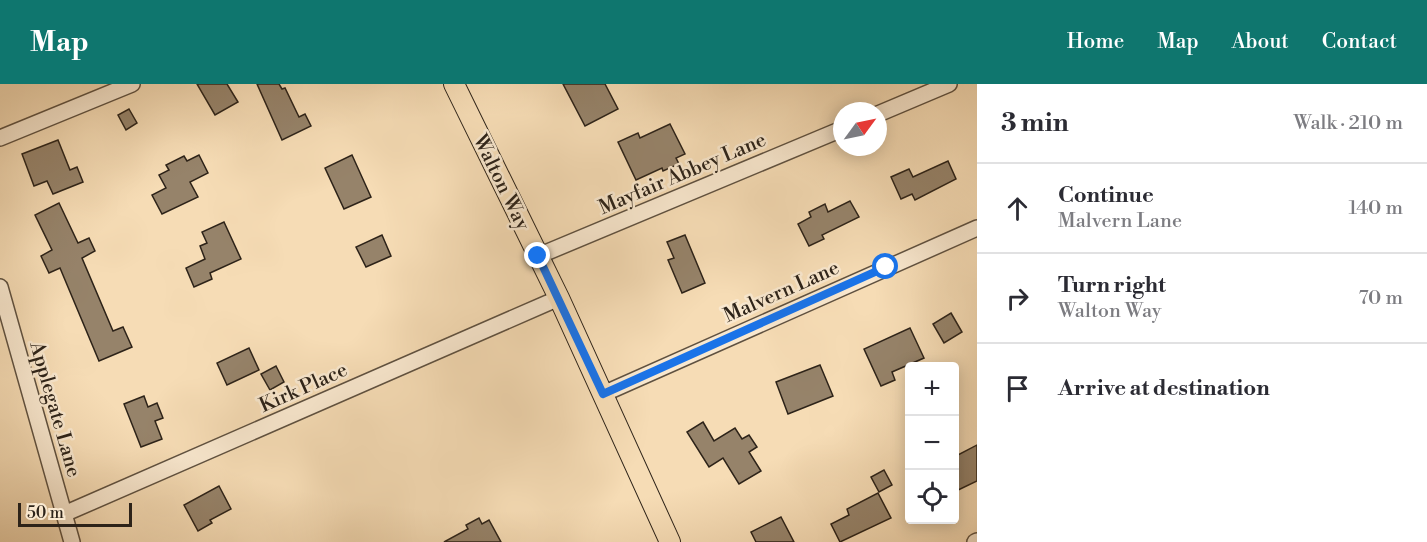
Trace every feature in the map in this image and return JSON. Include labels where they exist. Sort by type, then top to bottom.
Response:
[{"type":"main road","name":"Walton Way","points":[[454,84],[559,298],[670,542]]},
{"type":"street","points":[[0,138],[132,84]]},
{"type":"street","points":[[887,110],[949,84]]},
{"type":"street","name":"Mayfair Abbey Lane","points":[[538,256],[833,133]]},
{"type":"street","name":"Malvern Lane","points":[[603,394],[977,228]]},
{"type":"street","name":"Applegate Lane","points":[[0,287],[72,542]]},
{"type":"street","name":"Kirk Place","points":[[64,514],[559,298]]},
{"type":"building","points":[[197,84],[227,84],[238,102],[215,115]]},
{"type":"building","points":[[257,84],[279,84],[282,89],[285,88],[299,117],[305,114],[311,126],[282,140]]},
{"type":"building","points":[[563,84],[605,84],[618,109],[585,126]]},
{"type":"building","points":[[129,109],[137,123],[126,130],[118,115]]},
{"type":"building","points":[[670,124],[685,154],[676,158],[679,164],[663,171],[662,168],[636,180],[618,142],[638,133],[640,138]]},
{"type":"building","points":[[58,140],[70,170],[77,167],[83,182],[53,194],[47,181],[34,186],[22,154]]},
{"type":"building","points":[[199,155],[208,173],[190,182],[198,197],[162,214],[152,195],[166,188],[159,175],[169,170],[166,165],[184,156],[187,161]]},
{"type":"building","points":[[352,155],[371,197],[344,209],[325,168]]},
{"type":"building","points":[[948,161],[956,179],[915,200],[912,194],[901,199],[891,177],[909,169],[913,177]]},
{"type":"building","points":[[850,201],[859,217],[822,235],[824,239],[809,246],[798,224],[811,217],[809,212],[825,204],[828,212]]},
{"type":"building","points":[[59,203],[78,243],[89,238],[95,251],[82,258],[113,331],[123,327],[132,347],[99,361],[60,268],[49,273],[41,256],[52,250],[35,215]]},
{"type":"building","points":[[224,222],[241,259],[210,273],[212,279],[194,287],[186,268],[205,259],[200,246],[207,243],[202,232]]},
{"type":"building","points":[[382,235],[391,256],[366,267],[356,247]]},
{"type":"building","points":[[685,235],[705,283],[682,293],[668,260],[674,258],[667,242]]},
{"type":"building","points":[[951,313],[962,332],[944,343],[933,324]]},
{"type":"building","points":[[910,328],[924,358],[915,362],[905,362],[905,366],[892,372],[895,380],[881,386],[864,349]]},
{"type":"building","points":[[249,348],[259,370],[227,385],[217,363]]},
{"type":"building","points":[[820,365],[833,396],[788,414],[776,382]]},
{"type":"building","points":[[276,366],[284,382],[270,390],[261,374]]},
{"type":"building","points":[[144,396],[148,407],[157,403],[163,418],[155,421],[162,439],[141,447],[124,404]]},
{"type":"building","points":[[703,422],[714,441],[735,428],[742,439],[749,435],[757,447],[749,452],[761,471],[739,484],[723,458],[709,467],[687,432]]},
{"type":"building","points":[[977,445],[977,481],[959,490],[959,470],[959,454]]},
{"type":"building","points":[[884,470],[892,485],[879,492],[871,477]]},
{"type":"building","points":[[219,486],[231,509],[210,520],[212,523],[198,531],[184,505]]},
{"type":"building","points":[[878,493],[891,518],[840,542],[831,524],[849,515],[847,509]]},
{"type":"building","points":[[781,517],[794,542],[756,542],[751,532]]},
{"type":"building","points":[[479,518],[482,524],[489,520],[501,542],[444,542],[468,529],[466,525]]},
{"type":"route","points":[[538,256],[603,394],[886,267]]}]
